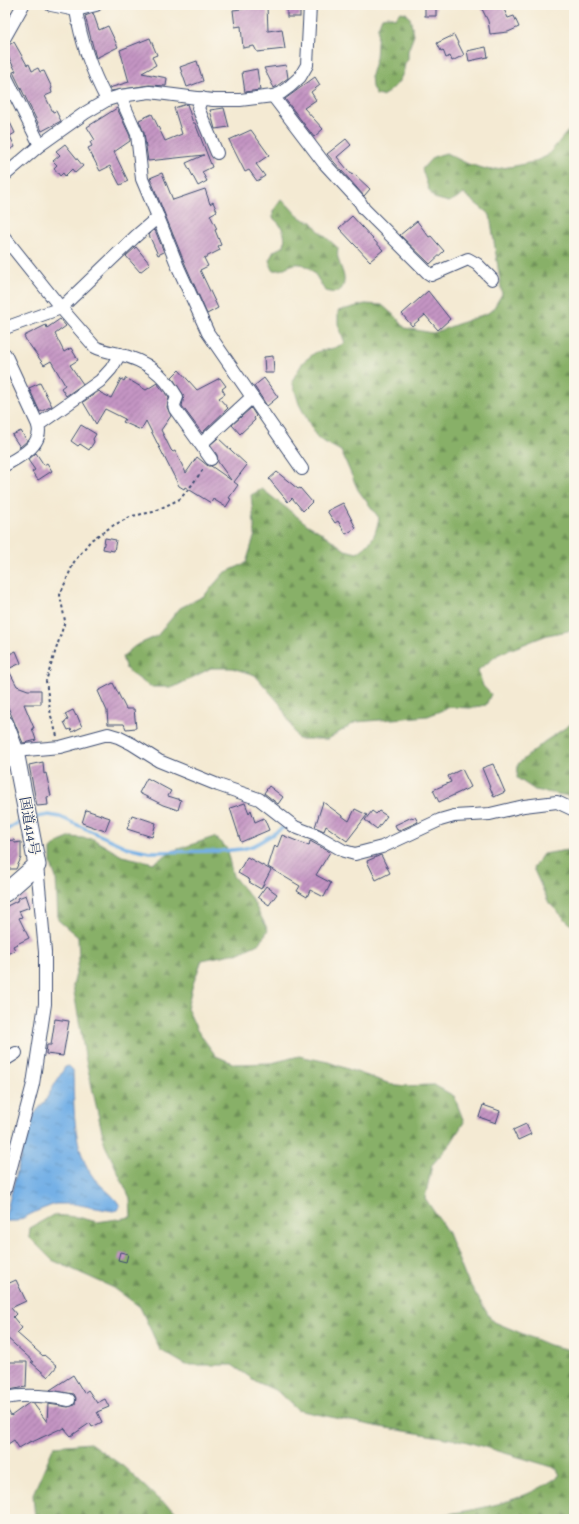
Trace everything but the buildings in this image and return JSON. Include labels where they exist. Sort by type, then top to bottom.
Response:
[{"type":"highway","name":"国道414号","points":[[5,724],[15,751],[37,865],[5,893]]},
{"type":"street","points":[[5,37],[23,5]]},
{"type":"street","points":[[51,5],[76,10],[96,5]]},
{"type":"street","points":[[5,175],[40,145],[85,113],[107,100],[120,96],[150,92],[202,98],[240,100],[272,96],[290,87],[304,72],[307,66],[310,5]]},
{"type":"street","points":[[76,10],[78,24],[87,56],[107,100]]},
{"type":"street","points":[[5,75],[40,145]]},
{"type":"street","points":[[120,96],[137,134],[142,179],[178,267],[208,333],[302,470]]},
{"type":"street","points":[[272,96],[324,163],[364,209],[428,273],[431,275],[468,259],[477,264],[492,279]]},
{"type":"street","points":[[202,98],[198,108],[217,154]]},
{"type":"street","points":[[5,328],[61,308],[158,217]]},
{"type":"street","points":[[5,238],[61,308],[95,347],[120,354],[146,364],[161,374],[177,397],[174,405],[175,409],[211,459]]},
{"type":"street","points":[[5,354],[40,431],[34,443],[22,455],[5,465]]},
{"type":"street","points":[[38,425],[100,381],[111,369],[120,354]]},
{"type":"street","points":[[201,444],[252,397]]},
{"type":"street","points":[[15,751],[60,747],[108,734],[118,737],[132,744],[159,762],[259,799],[295,828],[316,835],[344,850],[356,854],[382,847],[440,820],[454,816],[490,814],[524,806],[557,802],[574,810]]},
{"type":"street","points":[[5,1190],[33,1084],[45,1004],[46,952],[37,865]]},
{"type":"street","points":[[5,1060],[16,1053]]},
{"type":"street","points":[[5,1398],[13,1396],[69,1400]]},
{"type":"path","points":[[60,747],[51,716],[46,681],[65,621],[60,595],[74,562],[91,540],[114,525],[132,516],[153,512],[180,498],[192,486],[211,459]]},
{"type":"green space","points":[[401,12],[406,13],[410,18],[414,35],[408,51],[408,60],[405,63],[401,78],[395,86],[382,96],[376,95],[372,87],[371,75],[376,58],[378,27],[382,17],[388,16],[395,18]]},
{"type":"green space","points":[[574,127],[574,627],[568,631],[547,635],[499,654],[478,670],[483,686],[491,694],[486,705],[470,708],[450,707],[428,716],[356,722],[328,739],[298,739],[280,704],[255,675],[232,668],[211,668],[174,687],[150,687],[126,669],[122,657],[135,646],[157,636],[180,608],[204,596],[224,573],[246,563],[255,534],[251,495],[262,489],[308,525],[322,533],[345,550],[357,553],[370,542],[376,530],[379,518],[358,490],[341,451],[317,438],[299,404],[292,381],[303,362],[316,352],[334,348],[345,343],[338,324],[338,311],[365,304],[382,305],[397,318],[405,328],[433,333],[488,313],[493,309],[502,294],[490,215],[464,194],[449,202],[434,198],[429,190],[422,169],[433,157],[446,153],[468,164],[490,170],[533,162],[547,156],[567,132]]},
{"type":"green space","points":[[281,200],[301,218],[312,222],[318,230],[338,248],[339,262],[344,277],[344,284],[339,291],[333,293],[325,291],[316,275],[308,267],[303,265],[291,265],[280,270],[272,270],[269,260],[274,251],[284,246],[285,238],[283,230],[273,218],[273,211]]},
{"type":"green space","points":[[574,722],[574,797],[535,790],[517,778],[518,764],[544,742]]},
{"type":"green space","points":[[71,837],[93,839],[122,856],[154,863],[172,851],[214,837],[226,847],[233,876],[252,899],[268,930],[260,943],[241,952],[202,960],[193,984],[187,1008],[197,1030],[216,1056],[235,1064],[272,1063],[299,1056],[328,1062],[396,1086],[434,1085],[454,1096],[464,1122],[451,1143],[432,1165],[425,1198],[448,1233],[465,1276],[492,1321],[549,1345],[574,1351],[574,1519],[416,1519],[491,1506],[528,1494],[560,1475],[556,1468],[464,1441],[375,1426],[297,1410],[277,1391],[257,1382],[232,1365],[186,1365],[160,1350],[140,1307],[114,1288],[52,1260],[29,1237],[30,1228],[53,1215],[78,1217],[97,1222],[131,1217],[130,1198],[105,1145],[85,1056],[73,986],[79,961],[78,937],[58,920],[56,878],[51,864],[51,849],[59,842]]},
{"type":"green space","points":[[574,849],[574,928],[549,903],[533,868],[543,854]]},
{"type":"green space","points":[[90,1443],[124,1467],[158,1499],[187,1519],[35,1519],[33,1494],[54,1446]]},
{"type":"water","points":[[69,1066],[73,1070],[75,1124],[80,1150],[94,1179],[117,1201],[120,1206],[118,1210],[113,1211],[74,1204],[55,1204],[17,1221],[5,1221],[31,1118],[45,1101],[65,1067]]},
{"type":"waterway","points":[[36,817],[49,815],[60,817],[126,847],[150,852],[221,851],[242,849],[253,846],[286,826]]},
{"type":"waterway","points":[[5,831],[19,822]]}]
